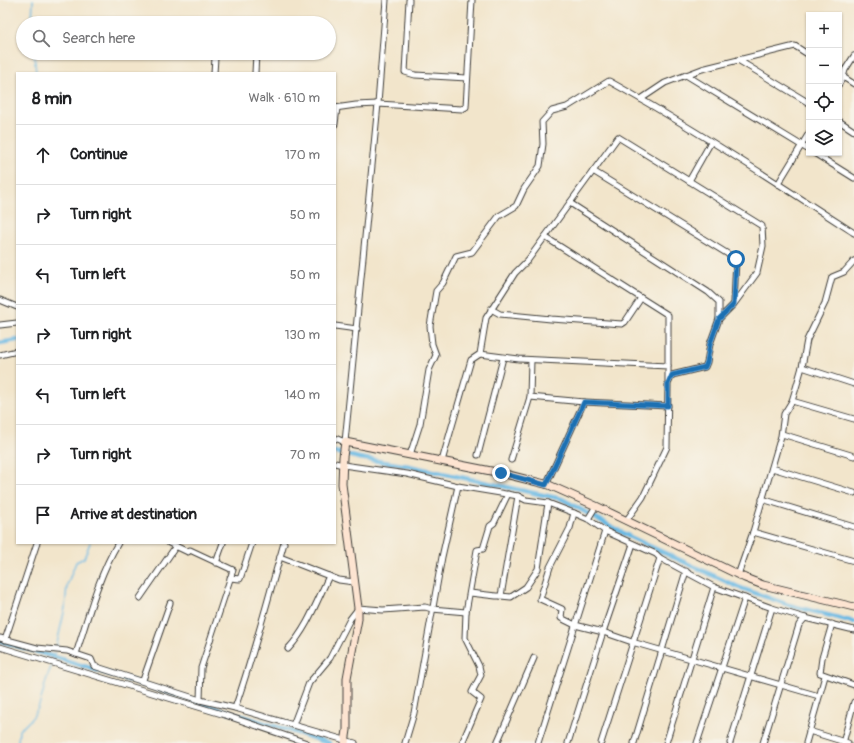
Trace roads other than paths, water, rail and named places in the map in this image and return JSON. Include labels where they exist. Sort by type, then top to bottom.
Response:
[{"type":"street","points":[[346,742],[347,678],[358,619],[342,484],[343,457],[357,329],[386,0]]},
{"type":"street","points":[[408,0],[405,72],[415,75],[467,78]]},
{"type":"street","points":[[336,108],[378,104],[462,109],[466,107],[472,0]]},
{"type":"street","points":[[640,99],[665,83],[702,69],[795,46],[806,53]]},
{"type":"street","points":[[842,74],[854,56]]},
{"type":"street","points":[[214,72],[215,60]]},
{"type":"street","points":[[255,72],[256,60]]},
{"type":"street","points":[[738,60],[806,101]]},
{"type":"street","points":[[686,75],[806,148]]},
{"type":"street","points":[[842,77],[854,84]]},
{"type":"street","points":[[410,455],[420,424],[430,370],[436,355],[432,344],[430,326],[436,291],[443,283],[456,256],[472,252],[499,216],[516,206],[524,189],[540,166],[543,144],[542,122],[552,111],[567,107],[609,81],[711,142],[854,233]]},
{"type":"street","points":[[842,124],[854,131]]},
{"type":"street","points":[[480,354],[486,318],[491,310],[515,273],[528,260],[618,136],[762,226],[763,246],[757,273],[734,304],[719,319]]},
{"type":"street","points":[[778,184],[806,138]]},
{"type":"street","points":[[689,181],[711,142]]},
{"type":"street","points":[[819,156],[854,178]]},
{"type":"street","points":[[593,171],[736,259],[734,304]]},
{"type":"street","points":[[570,203],[708,292],[719,302],[719,319],[710,344],[705,367],[672,375],[668,384]]},
{"type":"street","points":[[545,237],[668,315],[668,447],[643,497],[626,521]]},
{"type":"street","points":[[738,575],[753,532],[782,434],[784,414],[792,401],[802,367],[807,340],[825,303],[832,277],[844,272],[854,261]]},
{"type":"street","points":[[491,310],[500,314],[622,324],[625,322],[641,298]]},
{"type":"street","points":[[0,300],[16,307]]},
{"type":"street","points":[[0,325],[16,323]]},
{"type":"street","points":[[336,326],[357,329]]},
{"type":"street","points":[[0,355],[16,351]]},
{"type":"street","points":[[442,461],[471,360],[480,354],[503,358],[531,360],[668,366]]},
{"type":"street","points":[[478,455],[503,358]]},
{"type":"street","points":[[511,460],[530,397],[531,360]]},
{"type":"street","points":[[802,367],[854,384]]},
{"type":"street","points":[[530,397],[584,402],[668,406]]},
{"type":"street","points":[[792,401],[854,419]]},
{"type":"street","points":[[546,485],[584,402]]},
{"type":"street","points":[[782,434],[854,456]]},
{"type":"street","points":[[336,439],[345,445],[442,461],[501,473],[546,485],[596,506],[738,575],[763,585],[854,608]]},
{"type":"street","points":[[336,463],[407,474],[458,486],[518,496],[526,500],[548,503],[588,519],[606,531],[656,554],[660,558],[714,587],[772,608],[854,630]]},
{"type":"street","points":[[772,468],[854,493]]},
{"type":"street","points":[[405,743],[414,713],[442,557],[458,486]]},
{"type":"street","points":[[462,743],[481,699],[472,692],[480,675],[479,666],[465,638],[466,612],[477,550],[483,549],[490,526],[494,523],[508,494]]},
{"type":"street","points":[[501,596],[518,496]]},
{"type":"street","points":[[762,499],[854,527]]},
{"type":"street","points":[[470,593],[511,597],[526,587],[538,569],[548,503]]},
{"type":"street","points":[[588,519],[596,506]]},
{"type":"street","points":[[574,513],[570,528],[550,567],[540,599],[562,609],[562,618],[575,625],[819,696]]},
{"type":"street","points":[[538,743],[606,531]]},
{"type":"street","points":[[753,532],[854,561]]},
{"type":"street","points":[[37,544],[2,639],[37,648],[67,651],[92,659],[94,666],[143,680],[200,700],[235,708],[346,742],[354,743]]},
{"type":"street","points":[[76,654],[110,556],[117,544]]},
{"type":"street","points":[[171,544],[188,552],[190,550],[233,570],[201,668],[200,700]]},
{"type":"street","points":[[190,550],[192,544]]},
{"type":"street","points":[[216,563],[223,544]]},
{"type":"street","points":[[230,578],[240,579],[252,544]]},
{"type":"street","points":[[235,708],[250,664],[284,544]]},
{"type":"street","points":[[568,743],[633,544]]},
{"type":"street","points":[[140,598],[176,546]]},
{"type":"street","points":[[280,557],[339,580],[354,582]]},
{"type":"street","points":[[601,743],[660,558]]},
{"type":"street","points":[[634,743],[686,571]]},
{"type":"street","points":[[288,649],[298,638],[329,576]]},
{"type":"street","points":[[666,743],[714,587]]},
{"type":"street","points":[[698,743],[744,598]]},
{"type":"street","points":[[143,680],[170,603]]},
{"type":"street","points":[[357,609],[383,610],[425,607],[466,612]]},
{"type":"street","points":[[730,743],[772,608]]},
{"type":"street","points":[[293,725],[310,683],[330,658],[350,619],[357,609]]},
{"type":"street","points":[[763,743],[800,625],[805,618]]},
{"type":"street","points":[[832,624],[822,658],[820,674],[854,685]]},
{"type":"street","points":[[0,647],[225,715],[307,743]]},
{"type":"street","points":[[497,743],[534,658]]},
{"type":"street","points":[[806,743],[825,676]]},
{"type":"street","points":[[810,731],[845,742],[854,702]]},
{"type":"waterway","points":[[32,16],[33,0]]},
{"type":"waterway","points":[[35,60],[36,72]]},
{"type":"waterway","points":[[0,343],[16,340]]},
{"type":"waterway","points":[[336,452],[359,458],[409,466],[562,499],[630,537],[738,587],[789,605],[854,622]]},
{"type":"waterway","points":[[56,648],[65,608],[67,585],[76,562],[84,558],[90,544]]},
{"type":"waterway","points":[[0,641],[329,743]]},
{"type":"waterway","points":[[18,743],[19,730],[34,715],[38,707],[53,663],[55,652]]}]
